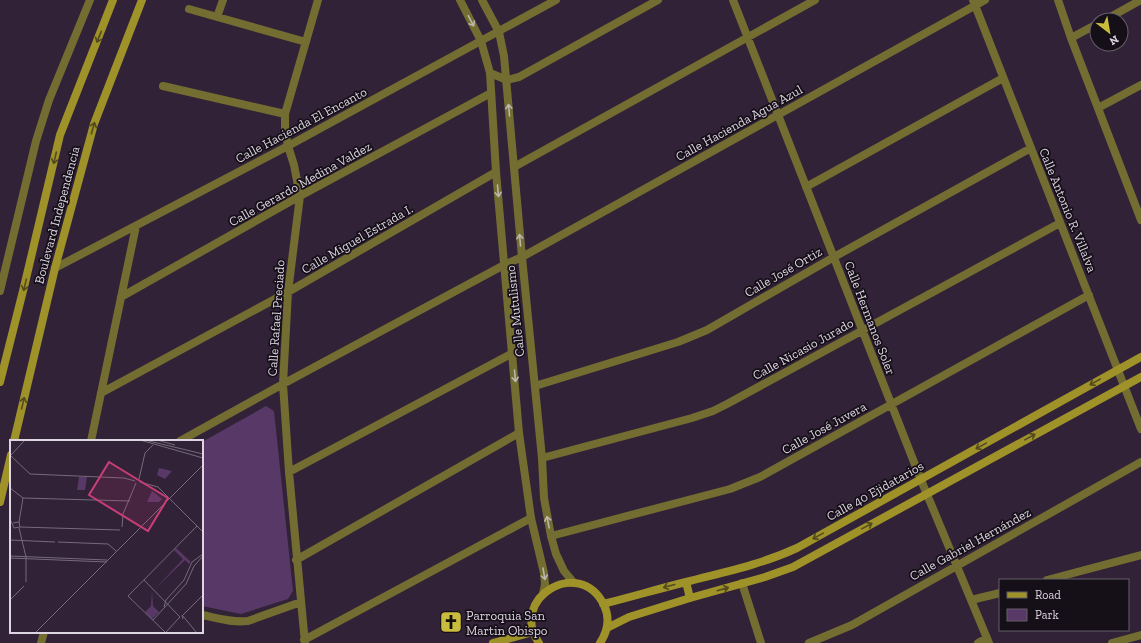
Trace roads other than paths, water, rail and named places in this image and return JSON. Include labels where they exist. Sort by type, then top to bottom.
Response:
[{"type":"main road","name":"Boulevard Independencia","points":[[0,382],[60,135],[113,0]]},
{"type":"main road","name":"Boulevard Independencia","points":[[14,440],[55,268],[94,124],[142,0]]},
{"type":"main road","name":"Calle 40 Ejidatarios","points":[[603,604],[752,566],[796,548],[1141,357]]},
{"type":"main road","name":"Calle 40 Ejidatarios","points":[[607,628],[629,617],[742,583],[765,578],[793,567],[1141,377]]},
{"type":"main road","points":[[0,502],[10,459]]},
{"type":"main road","points":[[686,582],[690,598]]},
{"type":"main road","points":[[539,643],[533,632],[531,620],[533,609],[543,594],[555,586],[566,583],[574,583],[584,586],[600,597],[608,618],[604,638],[600,643]]},
{"type":"main road","points":[[493,643],[533,632]]},
{"type":"street","points":[[0,291],[36,141],[49,100],[90,0]]},
{"type":"street","points":[[218,17],[222,0]]},
{"type":"street","name":"Calle Rafael Preciado","points":[[305,641],[288,472],[283,384],[288,292],[300,196],[294,165],[285,132],[285,114],[318,0]]},
{"type":"street","name":"Calle Mutulismo","points":[[460,0],[481,42],[490,73],[496,172],[504,265],[508,292],[519,433],[531,518],[544,573],[545,584],[543,594]]},
{"type":"street","name":"Calle Mutulismo","points":[[482,0],[499,32],[507,80],[522,257],[542,458],[544,498],[556,554],[564,571],[574,583]]},
{"type":"street","name":"Calle Hacienda El Encanto","points":[[55,268],[288,146],[556,0]]},
{"type":"street","points":[[490,73],[507,80],[520,77],[658,0]]},
{"type":"street","name":"Calle Hermanos Soler","points":[[733,0],[920,480],[988,641]]},
{"type":"street","points":[[514,167],[815,0]]},
{"type":"street","name":"Calle Hacienda Agua Azul","points":[[182,440],[504,265],[522,257],[778,115],[974,3],[985,0]]},
{"type":"street","points":[[1058,0],[1071,38],[1141,220]]},
{"type":"street","points":[[1119,12],[1141,0]]},
{"type":"street","name":"Calle Antonio R. Villalva","points":[[974,3],[1141,428]]},
{"type":"street","points":[[189,10],[306,42]]},
{"type":"street","points":[[1071,38],[1089,28]]},
{"type":"street","points":[[806,187],[1003,78]]},
{"type":"street","points":[[1098,108],[1141,85]]},
{"type":"street","points":[[162,86],[285,114]]},
{"type":"street","name":"Calle Gerardo Medina Valdez","points":[[121,297],[300,196],[491,93]]},
{"type":"street","name":"Calle José Ortiz","points":[[535,386],[678,342],[707,330],[834,257],[1031,148]]},
{"type":"street","name":"Calle Miguel Estrada I.","points":[[101,393],[288,292],[496,172]]},
{"type":"street","name":"Calle Nicasio Jurado","points":[[542,458],[713,411],[1060,223]]},
{"type":"street","points":[[91,440],[136,226]]},
{"type":"street","name":"Calle José Juvera","points":[[551,536],[730,489],[760,477],[1089,295]]},
{"type":"street","points":[[288,472],[513,352]]},
{"type":"street","points":[[296,560],[519,433]]},
{"type":"street","name":"Calle Gabriel Hernández","points":[[809,643],[852,625],[1141,462]]},
{"type":"street","points":[[305,641],[531,518]]},
{"type":"street","points":[[1051,579],[1141,555]]},
{"type":"street","points":[[742,583],[761,643]]},
{"type":"street","points":[[971,600],[999,593]]},
{"type":"street","points":[[203,615],[239,622],[248,621],[300,602]]},
{"type":"street","points":[[41,643],[44,633]]},
{"type":"street","points":[[1112,643],[1141,635]]},
{"type":"street","points":[[978,643],[988,641]]},
{"type":"place","name":"Parroquia San Martin Obispo","points":[[451,622]]}]
